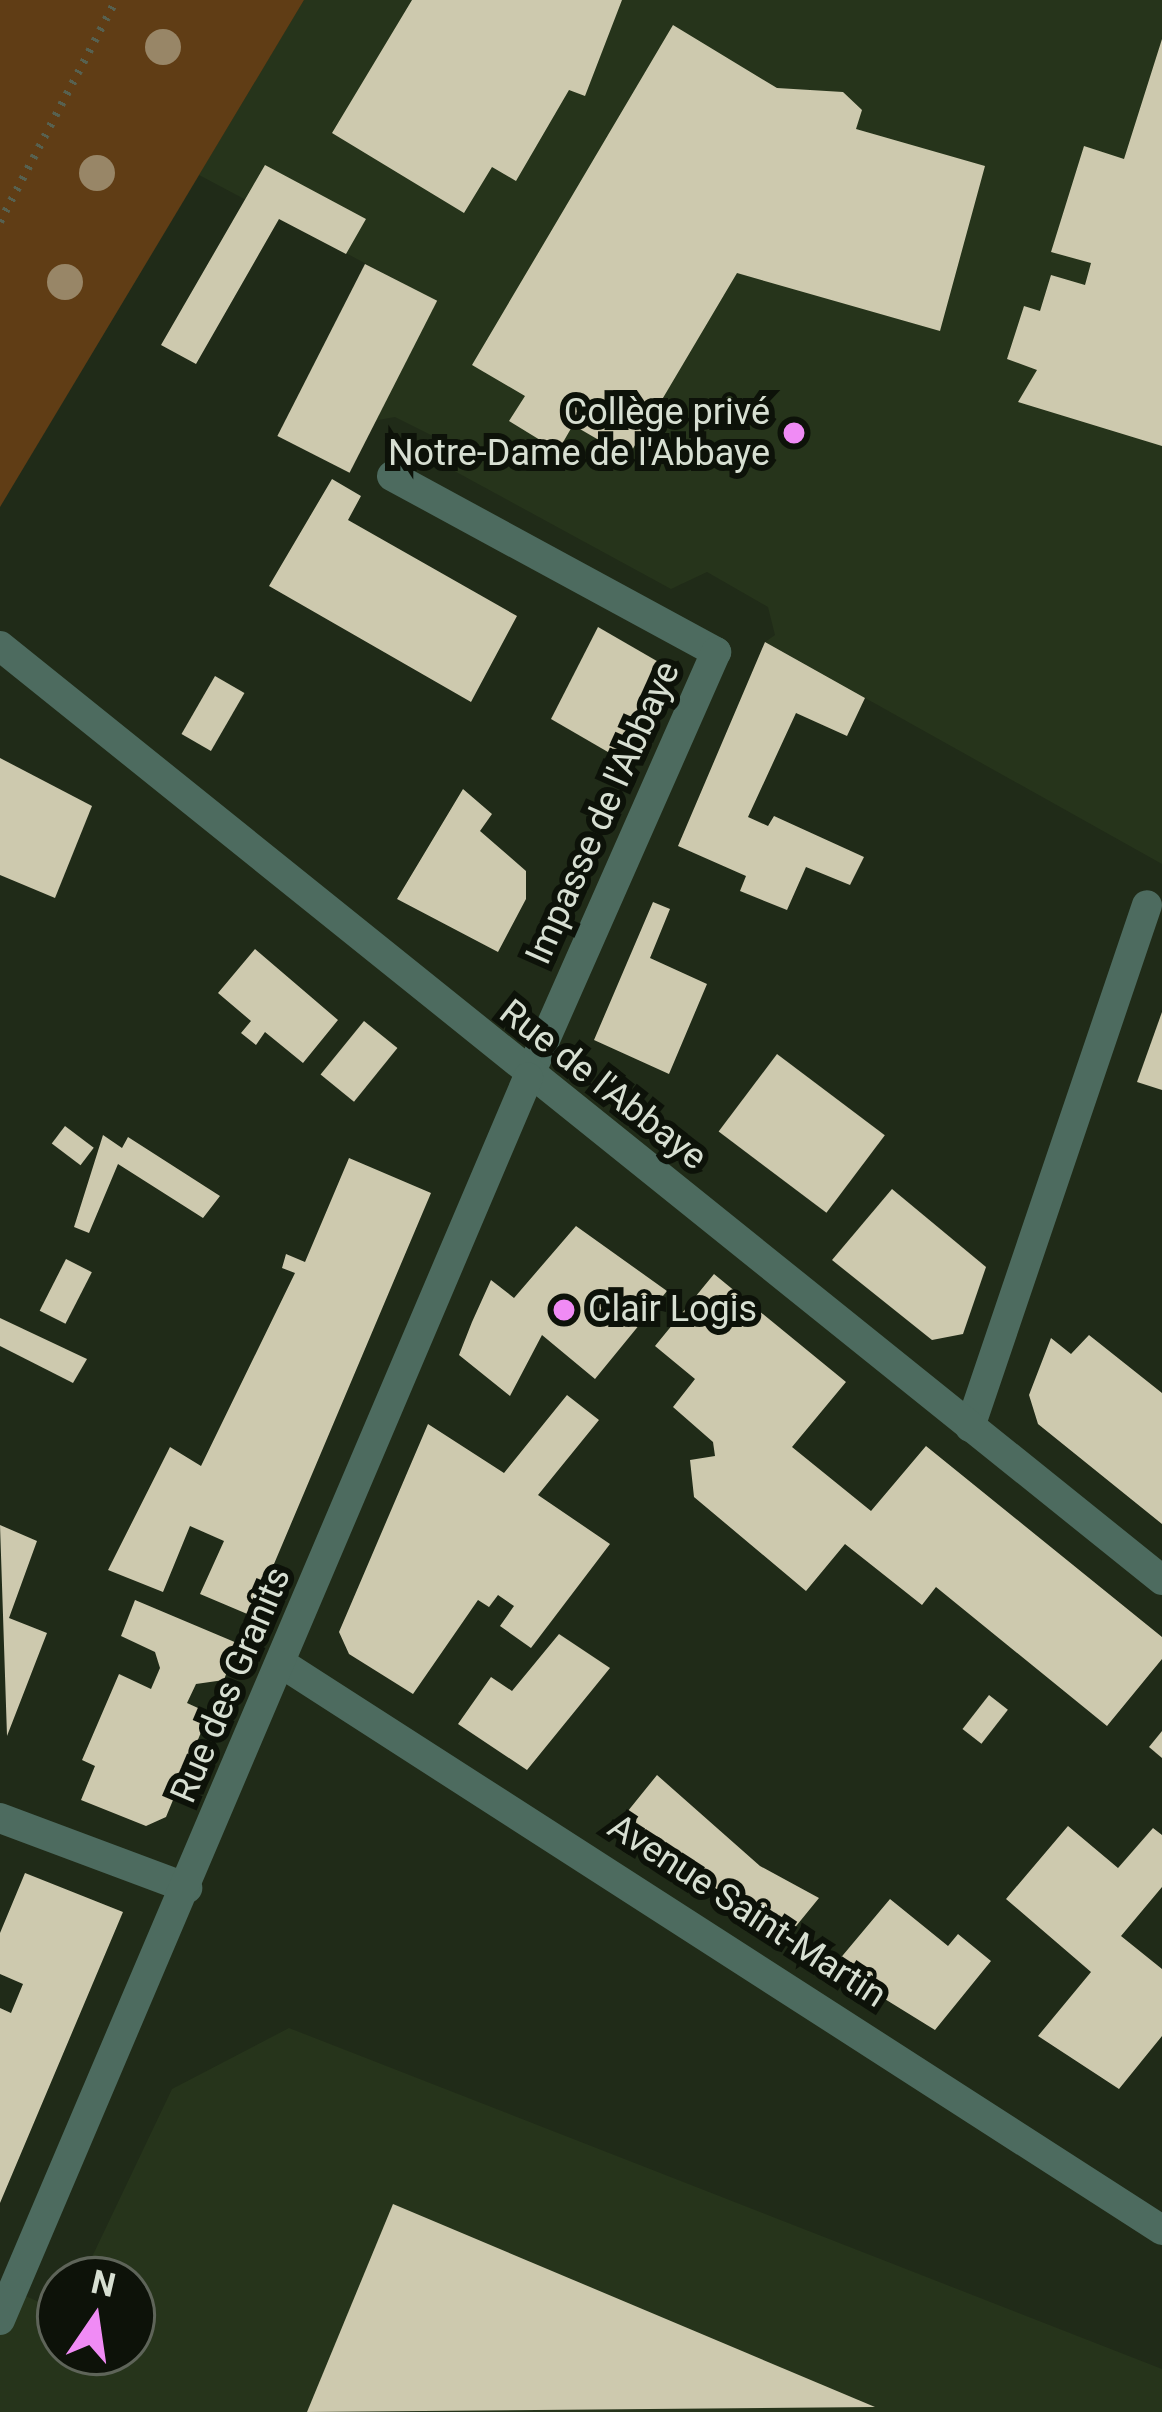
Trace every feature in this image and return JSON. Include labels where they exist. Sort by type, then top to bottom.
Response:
[{"type":"street","name":"Impasse de l'Abbaye","points":[[392,476],[716,652],[528,1078]]},
{"type":"street","name":"Rue de l'Abbaye","points":[[0,646],[528,1078],[1162,1580]]},
{"type":"street","points":[[970,1427],[1147,905]]},
{"type":"street","name":"Rue des Granits","points":[[0,2320],[284,1665],[528,1078]]},
{"type":"street","name":"Avenue Saint-Martin","points":[[284,1665],[1162,2230]]},
{"type":"street","points":[[0,1818],[187,1888]]},
{"type":"path","points":[[0,222],[116,0]]},
{"type":"shaded area","points":[[0,0],[304,0],[0,507]]},
{"type":"shaded area","name":"Collège privé Notre-Dame de l'Abbaye","points":[[304,0],[1162,0],[1162,864],[765,642],[775,635],[768,607],[707,572],[671,589],[447,467],[439,439],[395,417],[367,422],[436,301],[199,175]]},
{"type":"shaded area","points":[[289,2028],[1162,2369],[1162,2412],[0,2412],[0,2285],[36,2301],[36,2376],[156,2376],[156,2256],[92,2256],[172,2089]]},
{"type":"building","points":[[412,0],[622,0],[585,96],[569,90],[516,181],[492,167],[464,213],[332,133]]},
{"type":"building","points":[[673,25],[777,88],[843,92],[862,110],[856,129],[985,166],[940,331],[737,273],[628,457],[573,425],[558,451],[509,421],[525,396],[472,365]]},
{"type":"building","points":[[1162,39],[1162,446],[1018,402],[1037,370],[1007,359],[1024,306],[1040,311],[1051,275],[1085,285],[1091,263],[1051,252],[1084,146],[1124,159]]},
{"type":"building","points":[[265,165],[366,219],[346,254],[279,219],[196,364],[161,345]]},
{"type":"building","points":[[365,264],[437,301],[350,473],[277,436]]},
{"type":"building","points":[[332,479],[361,496],[348,520],[517,616],[471,702],[269,586]]},
{"type":"building","points":[[598,627],[662,664],[620,759],[551,719]]},
{"type":"building","points":[[765,642],[865,698],[847,736],[796,713],[748,817],[768,826],[774,816],[864,857],[850,885],[806,867],[787,910],[740,891],[746,876],[678,846]]},
{"type":"building","points":[[215,676],[244,693],[211,751],[182,734]]},
{"type":"building","points":[[0,758],[92,806],[55,898],[0,875]]},
{"type":"building","points":[[463,789],[492,814],[480,831],[526,871],[526,899],[498,952],[397,899]]},
{"type":"building","points":[[653,902],[670,909],[650,958],[707,984],[669,1074],[594,1040]]},
{"type":"building","points":[[255,949],[338,1020],[303,1063],[265,1032],[256,1045],[241,1033],[251,1021],[218,993]]},
{"type":"building","points":[[1162,1012],[1162,1090],[1137,1082]]},
{"type":"building","points":[[364,1021],[397,1048],[354,1102],[321,1075]]},
{"type":"building","points":[[777,1054],[885,1135],[826,1213],[719,1131]]},
{"type":"building","points":[[65,1126],[94,1148],[81,1165],[52,1144]]},
{"type":"building","points":[[103,1135],[122,1148],[128,1137],[220,1196],[203,1218],[118,1164],[89,1233],[74,1227]]},
{"type":"building","points":[[349,1158],[431,1193],[252,1616],[200,1594],[224,1541],[190,1526],[163,1592],[108,1570],[170,1447],[201,1466],[295,1273],[282,1268],[286,1254],[305,1262]]},
{"type":"building","points":[[892,1189],[986,1267],[963,1334],[932,1340],[832,1260]]},
{"type":"building","name":"Clair Logis","points":[[576,1226],[667,1291],[595,1379],[542,1335],[510,1396],[459,1355],[491,1280],[514,1298]]},
{"type":"building","points":[[66,1259],[92,1272],[66,1324],[40,1311]]},
{"type":"building","points":[[714,1274],[846,1382],[792,1447],[871,1511],[926,1446],[1162,1637],[1162,1659],[1107,1726],[936,1587],[922,1605],[845,1544],[806,1591],[694,1497],[690,1460],[715,1456],[713,1442],[673,1407],[695,1379],[655,1346]]},
{"type":"building","points":[[0,1318],[87,1359],[73,1383],[0,1346]]},
{"type":"building","points":[[1089,1335],[1162,1393],[1162,1524],[1038,1424],[1029,1395],[1051,1338],[1071,1354]]},
{"type":"building","points":[[567,1395],[599,1420],[538,1495],[610,1544],[531,1648],[500,1626],[514,1606],[498,1595],[489,1607],[478,1600],[413,1694],[349,1654],[339,1632],[428,1424],[504,1473]]},
{"type":"building","points":[[0,1525],[37,1541],[9,1618],[47,1633],[7,1736]]},
{"type":"building","points":[[135,1600],[237,1643],[224,1680],[196,1684],[187,1703],[209,1713],[166,1817],[146,1826],[81,1800],[95,1766],[82,1760],[119,1674],[151,1689],[160,1668],[155,1652],[121,1636]]},
{"type":"building","points":[[559,1634],[610,1668],[527,1770],[458,1724],[491,1677],[512,1691]]},
{"type":"building","points":[[989,1695],[1008,1710],[981,1744],[963,1729]]},
{"type":"building","points":[[1162,1731],[1162,1758],[1149,1747]]},
{"type":"building","points":[[657,1775],[760,1866],[819,1898],[788,1936],[615,1827]]},
{"type":"building","points":[[1068,1826],[1118,1868],[1153,1828],[1162,1835],[1162,1887],[1121,1936],[1162,1969],[1162,2036],[1119,2089],[1038,2036],[1091,1972],[1006,1899]]},
{"type":"building","points":[[25,1873],[123,1912],[0,2203],[0,2008],[11,2013],[23,1984],[0,1974],[0,1933]]},
{"type":"building","points":[[890,1899],[948,1946],[958,1934],[991,1961],[935,2030],[833,1967]]},
{"type":"building","points":[[393,2204],[875,2407],[307,2412]]},
{"type":"place","name":"Collège privé Notre-Dame de l'Abbaye","points":[[794,433]]},
{"type":"place","name":"Clair Logis","points":[[564,1310]]}]
